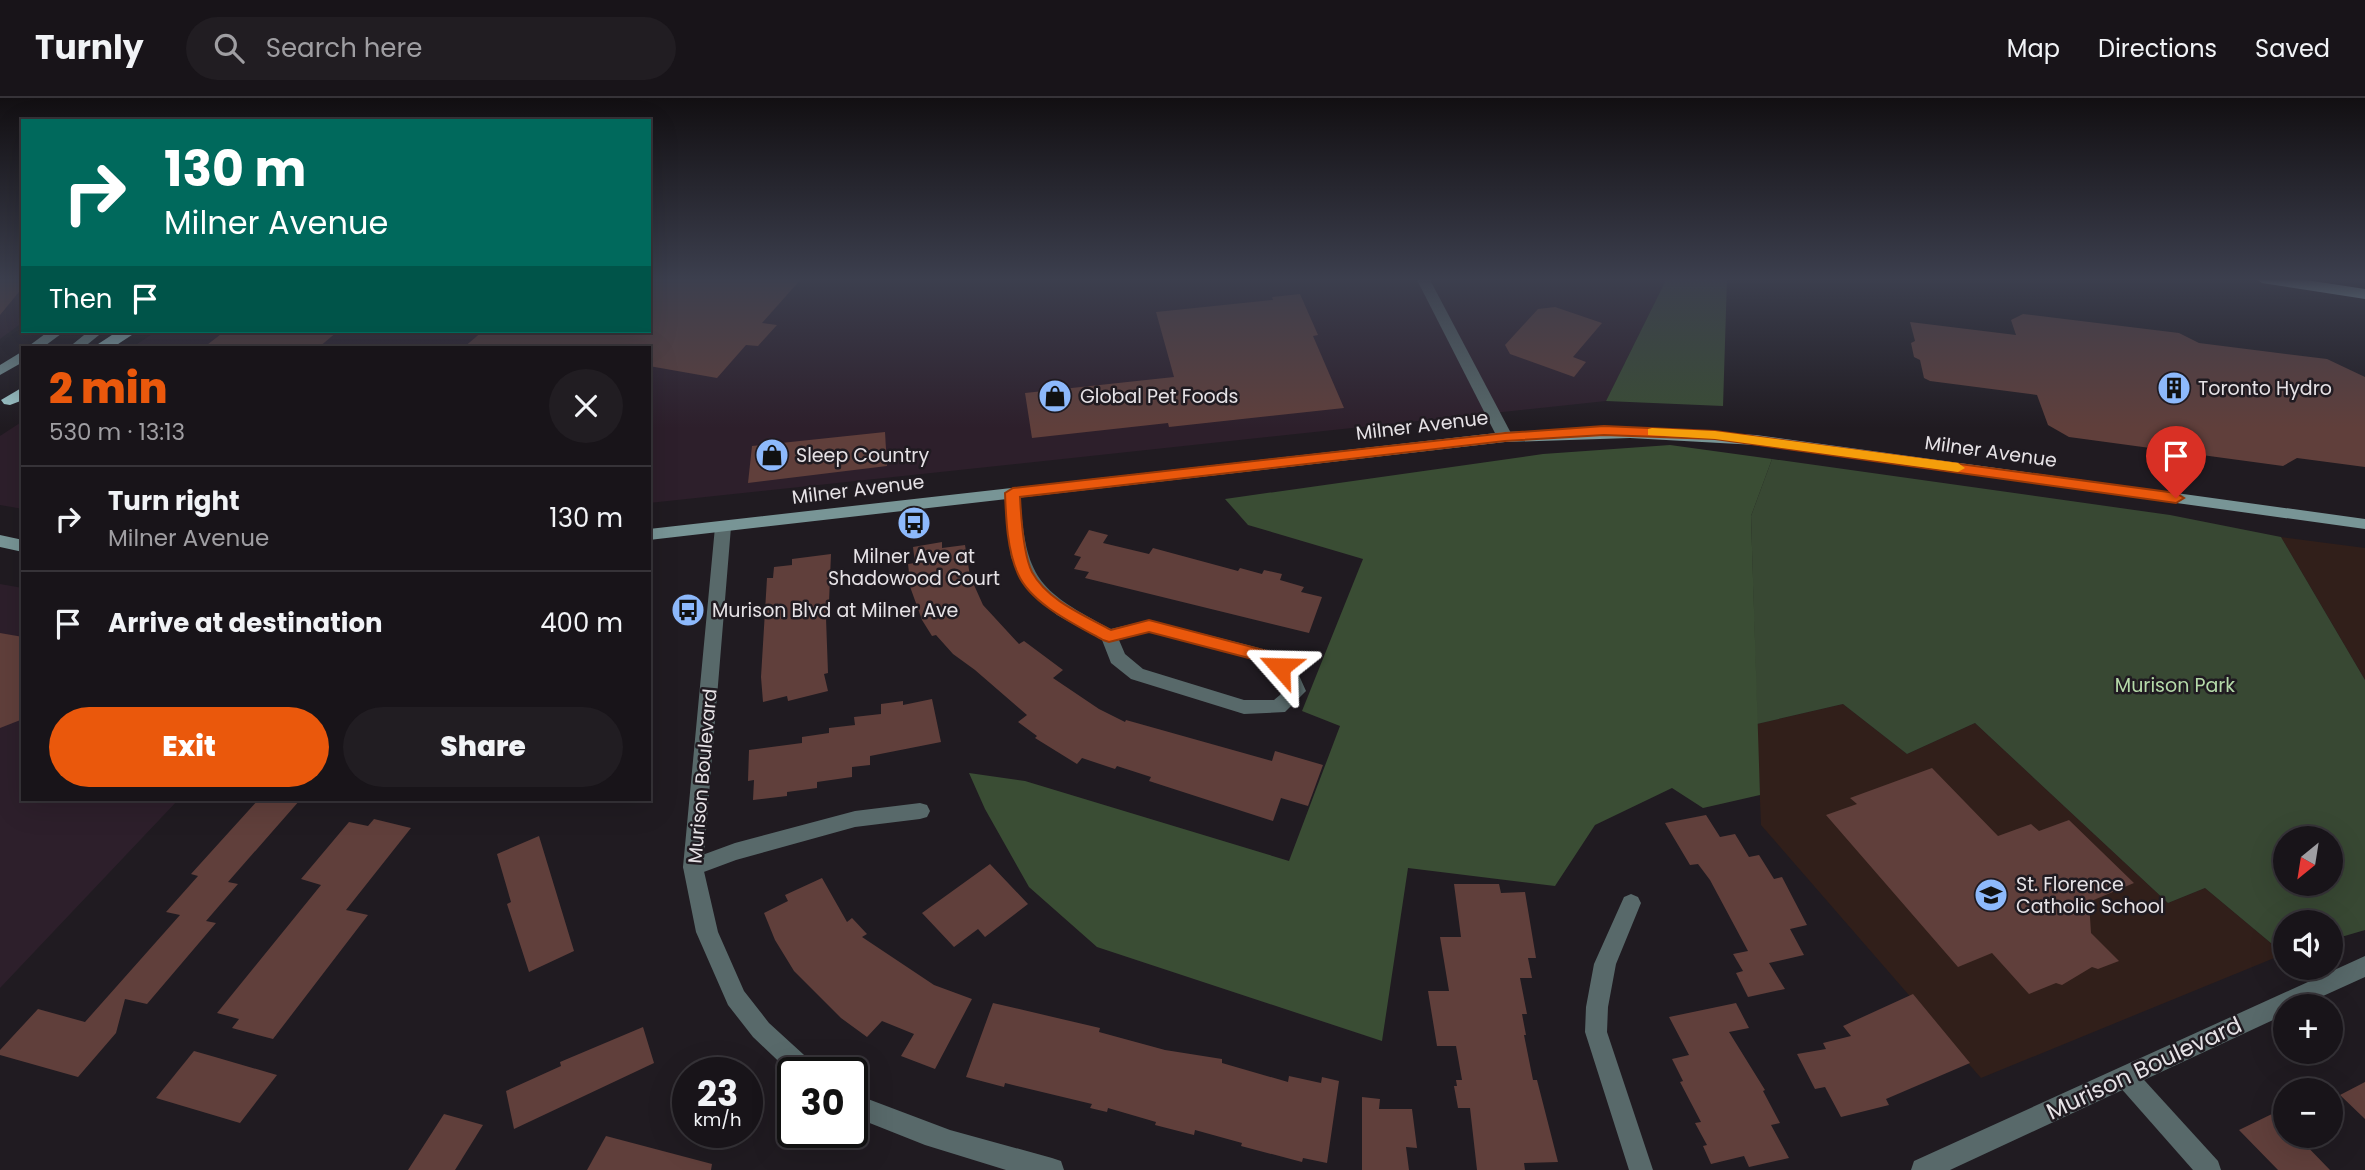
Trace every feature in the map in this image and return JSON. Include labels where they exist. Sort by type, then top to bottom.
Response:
[{"type":"highway","points":[[104,346],[126,333]]},
{"type":"main road","points":[[36,346],[55,333]]},
{"type":"main road","points":[[78,346],[94,333]]},
{"type":"main road","points":[[0,371],[21,356]]},
{"type":"main road","name":"Milner Avenue","points":[[651,535],[1505,437],[1604,431],[1695,433],[2365,524]]},
{"type":"main road","points":[[0,541],[21,546]]},
{"type":"main road","points":[[0,552],[21,554]]},
{"type":"street","points":[[1448,328],[1505,437]]},
{"type":"street","points":[[1013,493],[1014,524],[1025,573],[1054,606],[1109,636],[1117,658],[1137,674],[1244,707],[1278,707],[1297,691],[1291,676],[1269,657],[1149,626],[1109,636]]},
{"type":"street","name":"Murison Boulevard","points":[[723,527],[693,867],[707,932],[736,998],[761,1030],[790,1057]]},
{"type":"street","points":[[693,867],[735,852],[855,819],[920,811]]},
{"type":"street","points":[[1631,903],[1605,964],[1597,1007],[1596,1032],[1641,1170]]},
{"type":"street","name":"Murison Boulevard","points":[[1923,1170],[2127,1078],[2365,965]]},
{"type":"street","points":[[2127,1078],[2208,1170]]},
{"type":"street","points":[[868,1111],[996,1156],[1052,1170]]},
{"type":"shaded area","points":[[0,328],[15,328],[0,339]]},
{"type":"shaded area","points":[[651,328],[1642,328],[1606,401],[651,503],[651,346],[134,346],[154,333],[651,333]]},
{"type":"shaded area","points":[[21,422],[21,509],[0,505],[0,436]]},
{"type":"shaded area","points":[[2281,537],[2365,548],[2365,680]]},
{"type":"shaded area","points":[[0,584],[21,588],[21,801],[177,801],[0,988]]},
{"type":"shaded area","name":"St. Florence Catholic School","points":[[1843,704],[1907,754],[1975,723],[2168,903],[2205,888],[2273,945],[2273,959],[1981,1078],[1761,825],[1757,724]]},
{"type":"green space","points":[[1642,328],[1725,328],[1723,406],[1606,401]]},
{"type":"green space","points":[[1670,445],[1772,459],[1751,516],[1760,795],[1703,808],[1672,788],[1595,825],[1555,886],[1408,868],[1382,1041],[1097,947],[1029,887],[985,809],[969,773],[1025,781],[1289,861],[1340,726],[1302,711],[1363,559],[1248,525],[1225,499],[1543,454]]},
{"type":"green space","name":"Murison Park","points":[[1772,459],[2170,515],[2281,537],[2365,680],[2365,930],[2343,936],[2343,910],[2273,910],[2273,945],[2205,888],[2168,903],[1975,723],[1907,754],[1843,704],[1757,724],[1751,516]]},
{"type":"building","points":[[651,328],[774,328],[758,346],[746,345],[717,378],[651,366],[651,346],[465,346],[481,333],[651,333]]},
{"type":"building","points":[[1160,328],[1315,328],[1318,335],[1313,336],[1344,408],[1169,427],[1168,423],[1032,438],[1025,393],[1174,377]]},
{"type":"building","points":[[1521,328],[1598,328],[1573,357],[1586,362],[1574,377],[1510,354],[1505,345]]},
{"type":"building","name":"Toronto Hydro","points":[[1912,328],[1959,328],[2016,335],[2014,328],[2138,328],[2179,333],[2199,343],[2327,359],[2365,377],[2365,467],[2297,458],[2283,466],[2069,437],[2048,425],[2037,395],[1924,378],[1920,360],[1914,357],[1911,343],[1915,341]]},
{"type":"building","points":[[222,333],[336,333],[320,346],[206,346]]},
{"type":"building","points":[[885,432],[887,466],[748,483],[752,446]]},
{"type":"building","points":[[1089,530],[1108,535],[1103,543],[1149,554],[1153,548],[1238,571],[1240,568],[1262,574],[1264,570],[1282,574],[1280,580],[1304,587],[1301,592],[1322,597],[1309,633],[1085,578],[1089,572],[1074,569],[1081,557],[1074,555]]},
{"type":"building","points":[[942,542],[942,548],[965,545],[970,576],[983,605],[1019,644],[1024,641],[1063,670],[1053,678],[1099,709],[1125,722],[1126,720],[1272,761],[1275,751],[1323,765],[1308,806],[1281,798],[1273,821],[1149,781],[1151,777],[1117,766],[1115,769],[1082,758],[1077,764],[1035,738],[1037,736],[1018,722],[1027,715],[953,654],[936,635],[932,636],[922,620],[908,581],[908,564],[915,563],[913,547]]},
{"type":"building","points":[[831,554],[826,618],[828,673],[824,674],[828,691],[788,701],[787,696],[763,702],[761,677],[767,578],[773,578],[774,567],[792,565],[792,559]]},
{"type":"building","points":[[0,633],[21,637],[21,720],[0,728]]},
{"type":"building","points":[[932,699],[941,742],[870,756],[870,765],[852,767],[852,777],[817,782],[817,788],[787,792],[787,796],[753,800],[754,780],[748,781],[749,750],[802,743],[802,737],[829,733],[829,728],[855,725],[854,717],[881,714],[881,704],[903,701],[903,705]]},
{"type":"building","points":[[1932,768],[1998,836],[2031,824],[2039,831],[2069,820],[2134,883],[2089,902],[2091,933],[2119,961],[2098,969],[2092,967],[2062,985],[2056,983],[2029,994],[1992,953],[1958,967],[1826,815],[1857,804],[1850,798]]},
{"type":"building","points":[[257,801],[299,801],[228,882],[238,884],[206,921],[216,923],[147,1004],[125,999],[116,1033],[78,1077],[0,1055],[0,1050],[38,1009],[85,1022],[180,915],[166,912],[198,876],[191,874]]},
{"type":"building","points":[[1706,815],[1720,837],[1735,834],[1749,857],[1759,855],[1774,879],[1782,877],[1807,925],[1790,929],[1804,955],[1769,963],[1785,989],[1748,997],[1736,973],[1743,971],[1733,954],[1748,951],[1710,880],[1698,864],[1690,865],[1665,823]]},
{"type":"building","points":[[374,819],[411,828],[346,910],[368,915],[273,1039],[232,1028],[239,1019],[217,1013],[321,885],[301,879],[349,822],[368,826]]},
{"type":"building","points":[[539,836],[574,951],[529,972],[507,904],[511,902],[497,854]]},
{"type":"building","points":[[990,864],[1028,904],[985,937],[978,929],[954,947],[922,913]]},
{"type":"building","points":[[822,878],[847,922],[852,918],[867,934],[862,937],[934,985],[972,999],[935,1069],[901,1056],[914,1034],[882,1021],[867,1037],[841,1018],[794,971],[775,940],[764,913],[788,901],[785,895]]},
{"type":"building","points":[[1454,884],[1499,884],[1501,893],[1525,892],[1536,958],[1528,958],[1532,978],[1520,978],[1527,1014],[1522,1014],[1524,1035],[1533,1080],[1537,1080],[1558,1162],[1524,1163],[1525,1170],[1477,1170],[1470,1108],[1458,1108],[1454,1086],[1457,1086],[1456,1080],[1462,1080],[1456,1046],[1437,1046],[1428,991],[1449,991],[1440,937],[1461,937]]},
{"type":"building","points":[[1913,994],[1970,1063],[1886,1099],[1889,1105],[1841,1117],[1825,1087],[1815,1089],[1797,1054],[1826,1049],[1823,1043],[1851,1036],[1843,1026]]},
{"type":"building","points":[[993,1003],[1100,1028],[1099,1032],[1165,1050],[1222,1059],[1222,1063],[1288,1082],[1289,1076],[1321,1083],[1322,1077],[1339,1081],[1327,1163],[1303,1158],[1302,1162],[1241,1146],[1242,1143],[1195,1130],[1194,1135],[1155,1125],[1156,1122],[1108,1108],[1107,1112],[1090,1108],[1092,1104],[1005,1083],[1004,1087],[966,1077]]},
{"type":"building","points":[[1736,1003],[1749,1028],[1729,1032],[1765,1090],[1763,1091],[1780,1123],[1771,1125],[1789,1158],[1749,1167],[1744,1156],[1711,1164],[1703,1146],[1707,1145],[1695,1123],[1701,1122],[1680,1082],[1683,1081],[1672,1059],[1689,1055],[1669,1017]]},
{"type":"building","points":[[643,1027],[654,1063],[514,1129],[506,1091],[561,1066],[560,1062]]},
{"type":"building","points":[[194,1051],[277,1075],[240,1123],[156,1098]]},
{"type":"building","points":[[2365,1082],[2365,1119],[2343,1098],[2343,1093]]},
{"type":"building","points":[[1362,1097],[1380,1099],[1379,1109],[1412,1109],[1417,1148],[1406,1147],[1409,1170],[1362,1170]]},
{"type":"building","points":[[2273,1113],[2273,1148],[2309,1148],[2330,1170],[2278,1170],[2239,1130]]},
{"type":"building","points":[[444,1114],[483,1125],[455,1170],[408,1170]]},
{"type":"building","points":[[606,1136],[712,1164],[711,1170],[587,1170]]},
{"type":"slow traffic","points":[[1652,432],[1715,435],[1958,468]]},
{"type":"place","name":"Toronto Hydro","points":[[2174,388]]},
{"type":"place","name":"Global Pet Foods","points":[[1055,396]]},
{"type":"place","name":"Sleep Country","points":[[772,455]]},
{"type":"place","name":"Milner Ave at Shadowood Court","points":[[914,523]]},
{"type":"place","name":"Murison Blvd at Milner Ave","points":[[688,610]]},
{"type":"place","name":"St. Florence Catholic School","points":[[1991,895]]},
{"type":"route","points":[[1280,667],[1269,657],[1149,626],[1109,636],[1054,606],[1025,573],[1014,524],[1013,493],[1505,437],[1604,431],[1715,435],[2176,498]]}]
